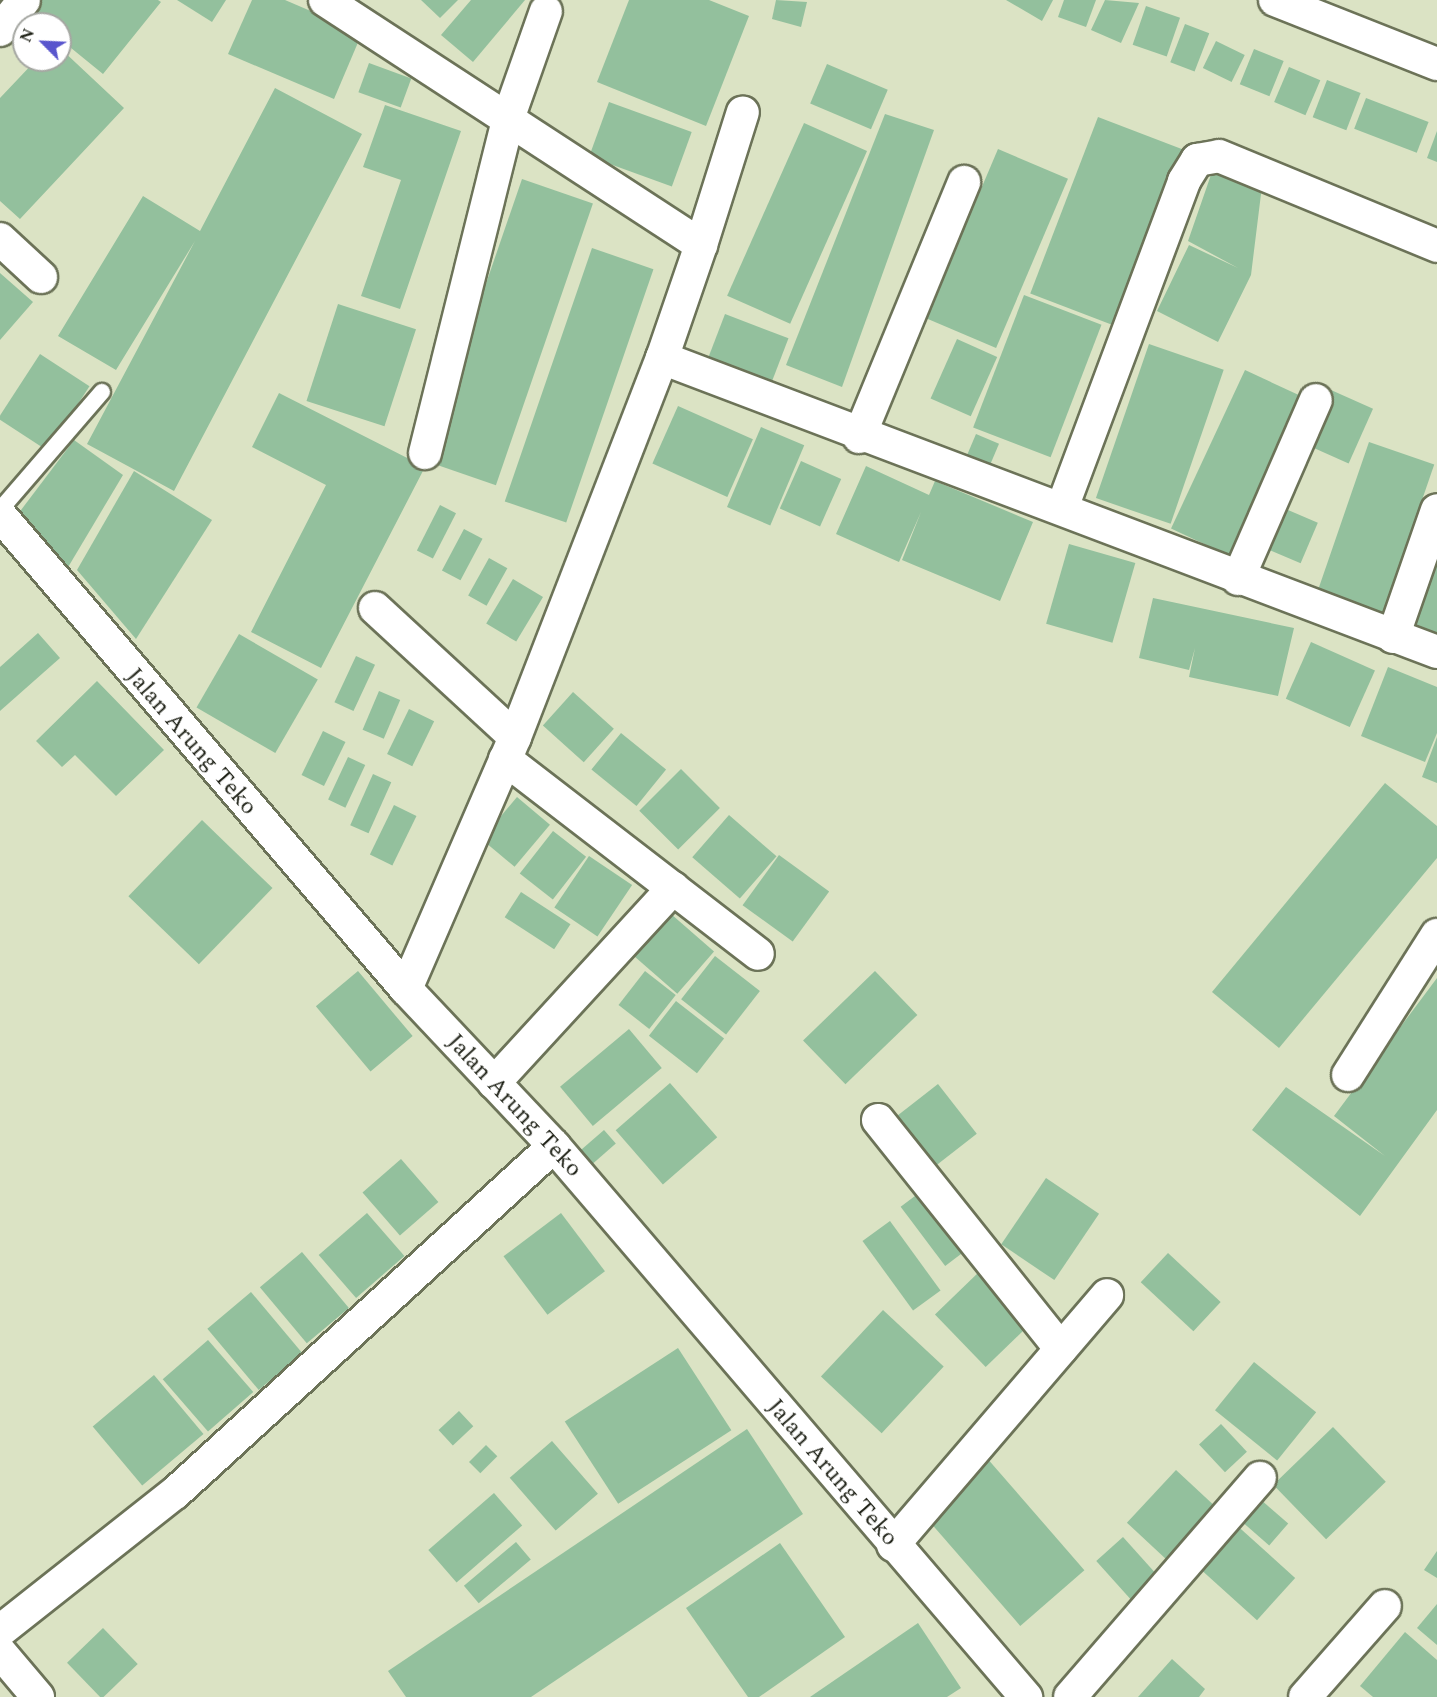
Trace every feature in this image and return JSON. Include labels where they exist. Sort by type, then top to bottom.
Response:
[{"type":"street","points":[[0,30],[24,0]]},
{"type":"street","points":[[325,0],[509,116],[701,245]]},
{"type":"street","points":[[1275,0],[1437,64]]},
{"type":"street","points":[[425,453],[509,116],[546,11]]},
{"type":"street","points":[[406,989],[510,748],[662,358],[743,112]]},
{"type":"street","points":[[1062,508],[1184,181],[1197,160],[1219,156],[1437,246]]},
{"type":"street","points":[[859,437],[964,182]]},
{"type":"street","points":[[0,239],[41,278]]},
{"type":"street","points":[[662,358],[859,437],[1062,508],[1239,579],[1437,652]]},
{"type":"street","points":[[1239,579],[1316,400]]},
{"type":"street","points":[[1394,637],[1437,510]]},
{"type":"street","name":"Jalan Arung Teko","points":[[0,515],[406,989],[554,1146],[893,1545],[1026,1697]]},
{"type":"street","points":[[375,608],[510,748],[673,888],[758,954]]},
{"type":"street","points":[[494,1083],[673,888]]},
{"type":"street","points":[[1348,1075],[1437,935]]},
{"type":"street","points":[[878,1119],[1061,1349]]},
{"type":"street","points":[[0,1631],[175,1493],[554,1146]]},
{"type":"street","points":[[893,1545],[1107,1296]]},
{"type":"street","points":[[1070,1697],[1260,1478]]},
{"type":"street","points":[[1305,1697],[1385,1606]]},
{"type":"street","points":[[0,1652],[38,1697]]},
{"type":"lane","points":[[0,510],[102,392]]},
{"type":"building","points":[[38,0],[158,0],[161,2],[103,74],[72,49],[72,12],[29,12]]},
{"type":"building","points":[[177,0],[226,0],[212,22]]},
{"type":"building","points":[[252,0],[285,0],[362,33],[334,99],[228,54]]},
{"type":"building","points":[[421,0],[458,0],[440,18]]},
{"type":"building","points":[[471,0],[525,0],[473,62],[441,35]]},
{"type":"building","points":[[629,0],[709,0],[749,16],[706,126],[597,82]]},
{"type":"building","points":[[776,0],[807,2],[801,27],[772,19]]},
{"type":"building","points":[[1006,0],[1053,0],[1042,21]]},
{"type":"building","points":[[1064,0],[1096,0],[1086,27],[1058,17]]},
{"type":"building","points":[[1105,0],[1139,3],[1121,43],[1091,30]]},
{"type":"building","points":[[1146,6],[1180,18],[1167,56],[1133,45]]},
{"type":"building","points":[[1185,24],[1209,33],[1195,72],[1170,62]]},
{"type":"building","points":[[12,28],[12,43],[5,37]]},
{"type":"building","points":[[1216,41],[1245,55],[1232,82],[1203,68]]},
{"type":"building","points":[[1254,49],[1284,61],[1269,96],[1240,84]]},
{"type":"building","points":[[72,59],[124,108],[20,219],[0,201],[0,98],[25,72],[72,72]]},
{"type":"building","points":[[369,63],[411,78],[401,108],[358,92]]},
{"type":"building","points":[[827,64],[888,90],[871,129],[810,104]]},
{"type":"building","points":[[1289,67],[1320,80],[1305,115],[1274,102]]},
{"type":"building","points":[[1327,80],[1361,93],[1346,130],[1313,117]]},
{"type":"building","points":[[275,88],[362,134],[174,491],[87,444],[195,241],[116,370],[58,336],[143,196],[200,231]]},
{"type":"building","points":[[1366,98],[1429,122],[1417,153],[1354,129]]},
{"type":"building","points":[[609,102],[692,132],[672,187],[589,157]]},
{"type":"building","points":[[385,105],[461,131],[400,309],[361,296],[401,180],[363,167]]},
{"type":"building","points":[[885,114],[934,130],[842,387],[786,365]]},
{"type":"building","points":[[1098,117],[1183,150],[1115,326],[1030,293]]},
{"type":"building","points":[[804,123],[867,151],[790,324],[727,296]]},
{"type":"building","points":[[1437,131],[1437,162],[1427,158]]},
{"type":"building","points":[[998,149],[1068,179],[996,348],[926,318]]},
{"type":"building","points":[[1213,169],[1262,186],[1251,275],[1218,342],[1157,311],[1189,245],[1238,268],[1188,241]]},
{"type":"building","points":[[522,179],[593,203],[496,485],[425,461]]},
{"type":"building","points":[[592,248],[653,269],[566,523],[505,501]]},
{"type":"building","points":[[0,273],[33,302],[0,340]]},
{"type":"building","points":[[1024,295],[1101,325],[1051,457],[973,428]]},
{"type":"building","points":[[338,304],[416,329],[384,426],[306,401]]},
{"type":"building","points":[[725,314],[788,338],[772,382],[708,358]]},
{"type":"building","points":[[957,339],[997,357],[971,416],[931,398]]},
{"type":"building","points":[[1149,344],[1224,370],[1171,524],[1096,498]]},
{"type":"building","points":[[40,354],[89,386],[48,451],[0,420],[0,416]]},
{"type":"building","points":[[1245,370],[1311,401],[1237,559],[1171,529]]},
{"type":"building","points":[[1331,390],[1373,409],[1349,464],[1307,445]]},
{"type":"building","points":[[279,393],[425,467],[321,668],[251,632],[326,485],[252,447]]},
{"type":"building","points":[[678,406],[753,439],[727,497],[652,464]]},
{"type":"building","points":[[761,427],[804,445],[770,525],[727,507]]},
{"type":"building","points":[[976,434],[999,444],[987,473],[963,463]]},
{"type":"building","points":[[74,440],[123,475],[64,574],[15,518]]},
{"type":"building","points":[[1369,442],[1434,464],[1379,626],[1313,604]]},
{"type":"building","points":[[801,461],[841,479],[820,526],[780,509]]},
{"type":"building","points":[[866,466],[929,495],[935,481],[1033,522],[1000,601],[902,560],[921,512],[899,562],[836,534]]},
{"type":"building","points":[[134,471],[212,520],[136,639],[77,570]]},
{"type":"building","points":[[440,505],[456,513],[433,559],[417,550]]},
{"type":"building","points":[[1281,507],[1318,523],[1301,563],[1264,548]]},
{"type":"building","points":[[464,529],[483,539],[460,580],[442,570]]},
{"type":"building","points":[[1437,533],[1437,636],[1403,624]]},
{"type":"building","points":[[1069,544],[1135,563],[1112,643],[1046,624]]},
{"type":"building","points":[[489,558],[507,568],[487,606],[468,596]]},
{"type":"building","points":[[513,579],[543,597],[516,642],[486,624]]},
{"type":"building","points":[[1153,598],[1294,628],[1278,696],[1189,677],[1195,648],[1189,670],[1139,658]]},
{"type":"building","points":[[38,633],[60,658],[0,711],[0,667]]},
{"type":"building","points":[[239,634],[318,680],[275,753],[196,708]]},
{"type":"building","points":[[1311,642],[1375,670],[1350,727],[1286,699]]},
{"type":"building","points":[[356,656],[375,665],[353,711],[334,702]]},
{"type":"building","points":[[1388,667],[1437,687],[1437,733],[1425,762],[1361,736]]},
{"type":"building","points":[[97,681],[164,750],[116,796],[75,755],[62,767],[36,741]]},
{"type":"building","points":[[379,691],[400,700],[384,739],[363,730]]},
{"type":"building","points":[[573,692],[614,729],[584,762],[543,725]]},
{"type":"building","points":[[409,709],[434,721],[412,766],[387,754]]},
{"type":"building","points":[[323,731],[345,742],[324,786],[302,775]]},
{"type":"building","points":[[621,733],[666,770],[636,806],[591,770]]},
{"type":"building","points":[[1437,737],[1437,783],[1422,777]]},
{"type":"building","points":[[348,757],[365,765],[345,808],[328,800]]},
{"type":"building","points":[[681,769],[720,808],[678,850],[639,811]]},
{"type":"building","points":[[373,774],[391,782],[368,833],[350,825]]},
{"type":"building","points":[[1385,783],[1437,826],[1437,858],[1279,1048],[1212,992]]},
{"type":"building","points":[[517,797],[550,825],[515,867],[482,839]]},
{"type":"building","points":[[394,805],[416,816],[392,865],[370,854]]},
{"type":"building","points":[[729,815],[777,856],[740,899],[692,857]]},
{"type":"building","points":[[202,820],[272,888],[199,964],[128,896]]},
{"type":"building","points":[[553,831],[586,857],[553,899],[520,874]]},
{"type":"building","points":[[779,855],[829,891],[793,942],[743,905]]},
{"type":"building","points":[[589,856],[632,885],[597,936],[554,907]]},
{"type":"building","points":[[521,892],[570,924],[554,949],[505,917]]},
{"type":"building","points":[[671,914],[714,951],[677,994],[634,956]]},
{"type":"building","points":[[715,956],[760,991],[726,1034],[681,999]]},
{"type":"building","points":[[358,971],[413,1036],[371,1071],[316,1006]]},
{"type":"building","points":[[645,971],[676,995],[649,1029],[619,1005]]},
{"type":"building","points":[[875,971],[917,1015],[845,1084],[803,1040]]},
{"type":"building","points":[[1437,978],[1437,1110],[1360,1216],[1252,1130],[1286,1087],[1385,1156],[1334,1116]]},
{"type":"building","points":[[676,1001],[724,1039],[697,1073],[649,1036]]},
{"type":"building","points":[[629,1029],[662,1068],[593,1126],[560,1087]]},
{"type":"building","points":[[670,1083],[717,1137],[663,1185],[616,1130]]},
{"type":"building","points":[[938,1084],[977,1134],[920,1178],[881,1128]]},
{"type":"building","points":[[604,1130],[616,1144],[590,1166],[578,1152]]},
{"type":"building","points":[[401,1159],[438,1202],[400,1235],[363,1192]]},
{"type":"building","points":[[1046,1178],[1099,1214],[1054,1280],[1001,1244]]},
{"type":"building","points":[[927,1187],[972,1246],[945,1266],[901,1207]]},
{"type":"building","points":[[367,1213],[404,1256],[356,1298],[319,1255]]},
{"type":"building","points":[[561,1213],[605,1271],[547,1315],[503,1256]]},
{"type":"building","points":[[890,1221],[941,1291],[913,1311],[862,1241]]},
{"type":"building","points":[[302,1252],[349,1308],[307,1343],[260,1287]]},
{"type":"building","points":[[1168,1253],[1221,1302],[1193,1331],[1141,1282]]},
{"type":"building","points":[[981,1270],[1032,1323],[986,1367],[935,1314]]},
{"type":"building","points":[[251,1292],[302,1353],[259,1390],[207,1329]]},
{"type":"building","points":[[883,1310],[944,1367],[882,1433],[821,1377]]},
{"type":"building","points":[[208,1340],[253,1392],[208,1431],[163,1379]]},
{"type":"building","points":[[678,1348],[731,1430],[618,1504],[565,1422]]},
{"type":"building","points":[[1254,1362],[1316,1412],[1277,1461],[1215,1410]]},
{"type":"building","points":[[154,1375],[203,1434],[142,1485],[93,1426]]},
{"type":"building","points":[[459,1411],[473,1426],[453,1445],[439,1430]]},
{"type":"building","points":[[1221,1424],[1247,1452],[1225,1472],[1199,1444]]},
{"type":"building","points":[[1333,1427],[1386,1482],[1326,1539],[1273,1485]]},
{"type":"building","points":[[747,1429],[803,1514],[531,1697],[406,1697],[388,1671]]},
{"type":"building","points":[[552,1441],[598,1494],[556,1531],[510,1478]]},
{"type":"building","points":[[486,1445],[497,1456],[480,1473],[469,1462]]},
{"type":"building","points":[[986,1457],[1084,1570],[1020,1626],[922,1513]]},
{"type":"building","points":[[1176,1470],[1218,1509],[1169,1562],[1127,1523]]},
{"type":"building","points":[[1252,1492],[1288,1523],[1269,1545],[1233,1514]]},
{"type":"building","points":[[494,1493],[522,1525],[457,1583],[428,1550]]},
{"type":"building","points":[[1232,1521],[1295,1578],[1257,1620],[1194,1563]]},
{"type":"building","points":[[1123,1537],[1159,1577],[1132,1601],[1096,1561]]},
{"type":"building","points":[[516,1542],[531,1560],[479,1603],[464,1586]]},
{"type":"building","points":[[780,1543],[845,1637],[759,1697],[748,1697],[686,1608]]},
{"type":"building","points":[[1437,1551],[1437,1578],[1424,1570]]},
{"type":"building","points":[[1437,1604],[1437,1645],[1417,1628]]},
{"type":"building","points":[[918,1623],[961,1688],[947,1697],[810,1697]]},
{"type":"building","points":[[103,1628],[138,1664],[104,1697],[100,1697],[67,1663]]},
{"type":"building","points":[[1405,1632],[1437,1660],[1437,1697],[1373,1697],[1360,1686]]},
{"type":"building","points":[[1172,1659],[1205,1689],[1199,1697],[1138,1697]]}]
